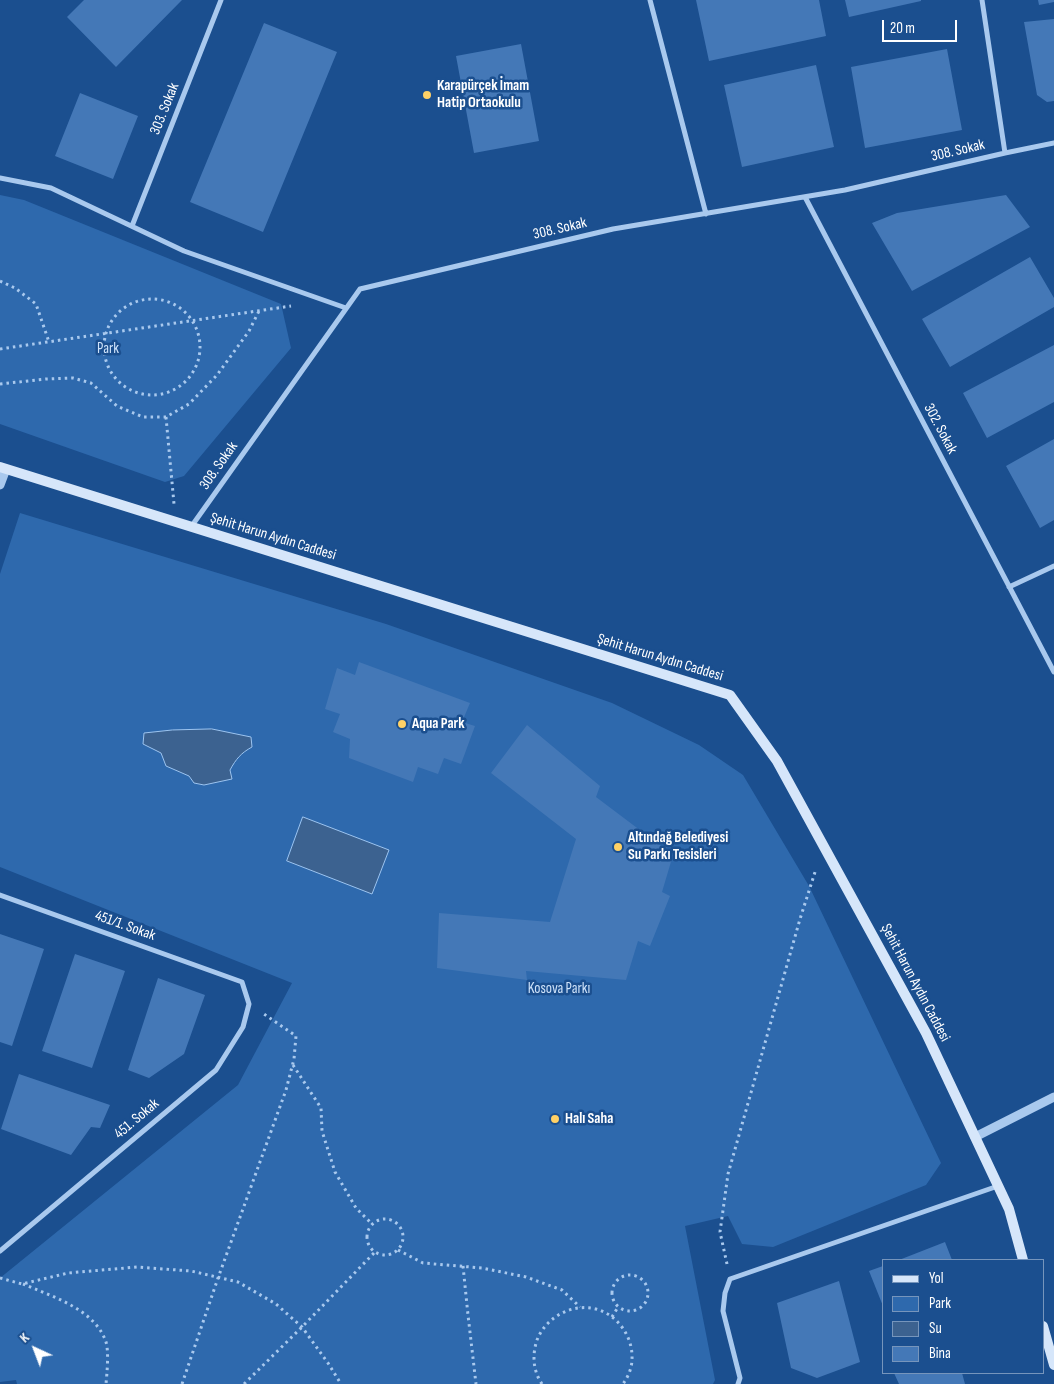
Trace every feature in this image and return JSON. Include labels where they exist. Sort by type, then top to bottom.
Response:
[{"type":"main road","name":"Şehit Harun Aydın Caddesi","points":[[3,468],[730,695],[777,761],[926,1033],[1008,1209],[1023,1259]]},
{"type":"main road","points":[[1044,1330],[1054,1365]]},
{"type":"street","name":"303. Sokak","points":[[132,226],[221,0]]},
{"type":"street","points":[[650,0],[706,214]]},
{"type":"street","points":[[982,0],[1005,153]]},
{"type":"street","name":"308. Sokak","points":[[191,527],[360,289],[613,230],[845,190],[1054,143]]},
{"type":"street","points":[[0,178],[51,188],[184,251],[346,308]]},
{"type":"street","name":"302. Sokak","points":[[805,197],[1054,672]]},
{"type":"street","points":[[0,485],[3,468]]},
{"type":"street","points":[[1009,587],[1054,566]]},
{"type":"street","name":"451/1. Sokak","points":[[0,894],[242,982],[249,1004]]},
{"type":"street","name":"451. Sokak","points":[[0,1251],[216,1070],[243,1027],[249,1004]]},
{"type":"street","points":[[975,1137],[1054,1098]]},
{"type":"street","points":[[738,1384],[740,1378],[723,1311],[725,1293],[730,1280],[998,1186]]},
{"type":"path","points":[[0,281],[15,288],[36,304],[49,342]]},
{"type":"path","points":[[153,298],[169,302],[183,310],[192,320],[200,337],[200,354],[195,370],[185,383],[172,391],[157,395],[141,394],[126,388],[114,378],[107,364],[104,349],[112,319],[123,308],[137,300],[153,298]]},
{"type":"path","points":[[0,349],[326,301]]},
{"type":"path","points":[[0,384],[73,378],[91,384],[117,406],[143,417],[166,417],[189,404],[217,376],[249,332],[260,310]]},
{"type":"path","points":[[166,417],[176,522]]},
{"type":"path","points":[[730,1280],[720,1232],[728,1174],[800,919],[824,846]]},
{"type":"path","points":[[182,1384],[286,1090],[292,1065],[296,1036],[249,1004]]},
{"type":"path","points":[[292,1065],[321,1108],[322,1132],[335,1172],[356,1208],[372,1224]]},
{"type":"path","points":[[382,1219],[398,1224],[403,1234],[401,1246],[398,1250],[386,1255],[375,1252],[370,1247],[367,1236],[372,1224],[382,1219]]},
{"type":"path","points":[[398,1250],[423,1263],[482,1268],[526,1277],[562,1290],[580,1308]]},
{"type":"path","points":[[244,1384],[375,1252]]},
{"type":"path","points":[[22,1284],[68,1273],[137,1266],[191,1271],[238,1282],[276,1304],[302,1327],[341,1384]]},
{"type":"path","points":[[463,1266],[476,1384]]},
{"type":"path","points":[[628,1274],[639,1277],[644,1281],[648,1292],[645,1303],[636,1310],[629,1311],[618,1307],[611,1296],[613,1284],[622,1276],[628,1274]]},
{"type":"path","points":[[0,1278],[22,1284],[74,1306],[96,1325],[106,1342],[106,1384]]},
{"type":"path","points":[[612,1317],[618,1307]]},
{"type":"path","points":[[542,1384],[538,1378],[534,1363],[535,1347],[540,1332],[550,1320],[564,1311],[580,1308],[597,1309],[612,1317],[623,1328],[630,1343],[632,1360],[628,1376],[623,1384]]},
{"type":"green space","name":"Park","points":[[0,195],[24,200],[281,304],[291,348],[184,476],[165,482],[0,424]]},
{"type":"green space","name":"Kosova Parkı","points":[[20,513],[386,624],[612,703],[699,745],[743,775],[809,886],[941,1163],[926,1185],[773,1247],[742,1244],[728,1216],[685,1226],[715,1380],[713,1384],[17,1384],[16,1380],[0,1382],[0,1278],[238,1085],[292,983],[0,867],[0,574]]},
{"type":"water","points":[[212,729],[251,737],[252,747],[239,757],[230,770],[232,779],[204,785],[194,783],[189,776],[166,766],[161,753],[143,744],[144,733]]},
{"type":"water","points":[[303,817],[389,850],[372,894],[287,861]]},
{"type":"building","points":[[84,0],[182,0],[116,67],[67,17]]},
{"type":"building","points":[[696,0],[819,0],[826,36],[709,61]]},
{"type":"building","points":[[845,0],[921,0],[921,1],[849,17]]},
{"type":"building","points":[[1038,0],[1054,0],[1054,2],[1039,5]]},
{"type":"building","points":[[1054,19],[1054,101],[1047,102],[1037,95],[1024,22]]},
{"type":"building","points":[[264,23],[337,52],[263,232],[190,202]]},
{"type":"building","points":[[521,44],[539,141],[474,153],[456,56]]},
{"type":"building","points":[[947,49],[962,130],[865,148],[851,67]]},
{"type":"building","points":[[816,65],[834,147],[742,167],[724,85]]},
{"type":"building","points":[[80,93],[138,116],[113,179],[55,156]]},
{"type":"building","points":[[1006,195],[1030,227],[912,291],[872,223],[897,213]]},
{"type":"building","points":[[1030,257],[1054,298],[1054,307],[950,367],[922,319]]},
{"type":"building","points":[[1054,345],[1054,402],[987,438],[963,393]]},
{"type":"building","points":[[1054,439],[1054,520],[1040,528],[1006,466]]},
{"type":"building","name":"Aqua Park","points":[[359,662],[470,703],[462,722],[475,726],[461,764],[444,758],[438,774],[418,767],[413,782],[349,758],[350,739],[333,732],[340,714],[325,709],[337,668],[355,675]]},
{"type":"building","name":"Altındağ Belediyesi Su Parkı Tesisleri","points":[[527,725],[600,786],[596,797],[673,855],[662,892],[670,896],[650,946],[638,941],[626,980],[526,971],[527,980],[437,968],[439,913],[550,922],[576,839],[491,773]]},
{"type":"building","points":[[0,934],[44,949],[12,1046],[0,1042]]},
{"type":"building","points":[[75,954],[125,971],[92,1068],[42,1051]]},
{"type":"building","points":[[158,978],[205,995],[184,1054],[149,1078],[128,1070]]},
{"type":"building","points":[[19,1074],[110,1105],[100,1128],[91,1127],[71,1155],[1,1129]]},
{"type":"building","points":[[945,1242],[952,1259],[902,1259]]},
{"type":"building","points":[[882,1266],[882,1304],[869,1271]]},
{"type":"building","points":[[839,1281],[860,1362],[817,1378],[791,1368],[777,1303]]},
{"type":"building","points":[[894,1374],[962,1374],[965,1384],[899,1384]]},
{"type":"place","name":"Karapürçek İmam Hatip Ortaokulu","points":[[427,95]]},
{"type":"place","name":"Aqua Park","points":[[402,724]]},
{"type":"place","name":"Altındağ Belediyesi Su Parkı Tesisleri","points":[[618,847]]},
{"type":"place","name":"Halı Saha","points":[[555,1119]]}]
